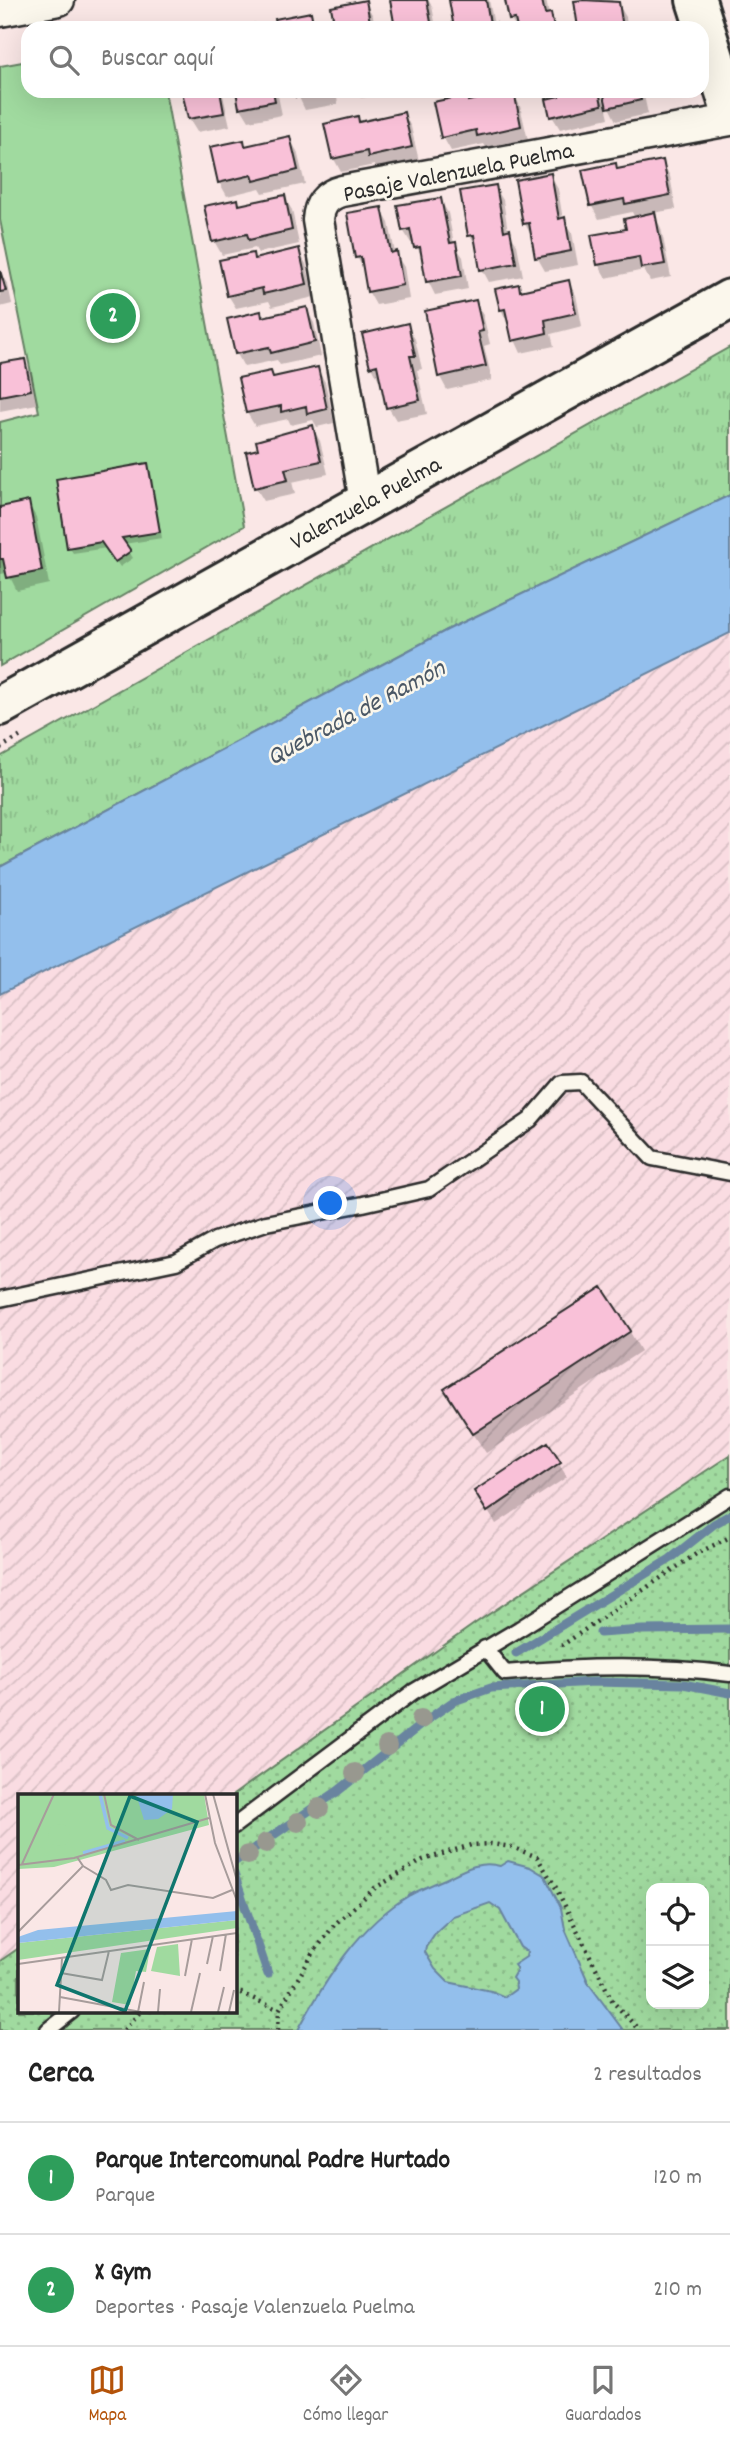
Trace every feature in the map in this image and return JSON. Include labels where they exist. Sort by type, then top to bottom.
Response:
[{"type":"main road","points":[[696,0],[703,21]]},
{"type":"main road","points":[[709,41],[730,108]]},
{"type":"main road","name":"Valenzuela Puelma","points":[[0,706],[730,299]]},
{"type":"street","points":[[0,11],[59,0]]},
{"type":"street","name":"Pasaje Valenzuela Puelma","points":[[365,502],[318,220],[324,201],[342,191],[730,120]]},
{"type":"lane","points":[[0,1298],[176,1262],[215,1240],[266,1223],[363,1205],[429,1189],[530,1120],[562,1083],[581,1082],[652,1158],[730,1173]]},
{"type":"lane","points":[[236,1825],[413,1692],[730,1496]]},
{"type":"lane","points":[[485,1648],[505,1673],[575,1666],[689,1669],[730,1674]]},
{"type":"lane","points":[[48,2030],[71,2012]]},
{"type":"path","points":[[567,1643],[696,1554],[730,1537]]},
{"type":"path","points":[[278,2030],[279,2010],[314,1952],[335,1924],[374,1888],[423,1860],[471,1845],[492,1844],[512,1847],[537,1857],[555,1886],[613,2002],[639,2030]]},
{"type":"path","points":[[236,1991],[279,2010]]},
{"type":"path","points":[[124,2030],[140,2012]]},
{"type":"shaded area","points":[[730,633],[730,1455],[477,1622],[234,1794],[18,1794],[18,1949],[0,1961],[0,994]]},
{"type":"green space","points":[[21,62],[21,98],[166,98],[244,526],[0,666],[0,422],[39,412],[0,220],[0,66]]},
{"type":"green space","points":[[730,347],[730,495],[447,630],[0,867],[0,757]]},
{"type":"green space","points":[[730,1455],[730,2030],[0,2030],[0,1961],[18,1949],[18,2012],[236,2012],[236,1794],[477,1622]]},
{"type":"water","name":"Quebrada de Ramón","points":[[730,495],[730,633],[0,994],[0,867],[447,630]]},
{"type":"water","points":[[508,1861],[530,1867],[545,1876],[561,1908],[565,1929],[589,1984],[623,2030],[298,2030],[345,1955],[392,1907],[414,1893],[465,1869],[486,1864],[500,1866]],"holes":[[[490,1903],[500,1910],[520,1947],[527,1952],[526,1957],[514,1965],[517,1969],[512,1978],[516,1989],[505,1997],[491,1991],[448,1982],[435,1969],[425,1952],[436,1932],[453,1916]]]},
{"type":"building","points":[[366,0],[370,21],[334,21],[331,7]]},
{"type":"building","points":[[390,0],[427,0],[431,21],[394,21]]},
{"type":"building","points":[[449,0],[486,0],[490,21],[453,21]]},
{"type":"building","points":[[505,0],[542,0],[545,14],[551,13],[553,21],[515,19],[509,20]]},
{"type":"building","points":[[574,1],[619,2],[622,21],[577,21]]},
{"type":"building","points":[[311,12],[313,21],[275,21]]},
{"type":"building","points":[[184,98],[221,98],[224,113],[188,119]]},
{"type":"building","points":[[237,98],[274,98],[275,101],[239,108]]},
{"type":"building","points":[[452,98],[468,98],[468,101],[482,98],[515,98],[521,126],[477,136],[476,130],[441,138],[433,102]]},
{"type":"building","points":[[600,98],[602,105],[550,117],[546,99]]},
{"type":"building","points":[[605,98],[641,98],[641,100],[607,108]]},
{"type":"building","points":[[404,112],[412,147],[368,157],[367,151],[332,159],[324,124],[358,116],[359,122]]},
{"type":"building","points":[[290,136],[298,170],[254,181],[252,175],[218,183],[210,147],[244,140],[245,146]]},
{"type":"building","points":[[663,160],[670,195],[625,204],[624,199],[590,206],[582,170],[616,163],[617,169]]},
{"type":"building","points":[[551,173],[559,219],[565,217],[571,251],[535,258],[529,223],[523,224],[515,180]]},
{"type":"building","points":[[496,185],[504,231],[510,229],[516,263],[480,270],[474,235],[468,236],[460,191]]},
{"type":"building","points":[[285,195],[292,230],[249,240],[247,234],[212,242],[204,206],[238,199],[239,205]]},
{"type":"building","points":[[441,198],[450,243],[456,242],[462,276],[426,282],[420,247],[414,248],[410,229],[402,231],[397,205]]},
{"type":"building","points":[[382,207],[391,253],[397,251],[403,285],[367,292],[361,257],[355,258],[347,213]]},
{"type":"building","points":[[655,212],[665,264],[641,268],[639,257],[597,265],[591,235],[626,229],[624,219]]},
{"type":"building","points":[[299,248],[307,284],[263,294],[262,288],[227,296],[219,260],[253,253],[254,259]]},
{"type":"building","points":[[0,270],[6,291],[0,292]]},
{"type":"building","points":[[569,280],[576,313],[545,320],[547,333],[512,341],[505,309],[500,310],[495,289],[519,284],[520,291]]},
{"type":"building","points":[[476,300],[483,331],[478,332],[486,366],[438,377],[425,311]]},
{"type":"building","points":[[307,307],[315,342],[271,353],[269,347],[235,354],[227,319],[261,311],[262,317]]},
{"type":"building","points":[[408,323],[415,356],[410,356],[420,400],[386,408],[377,365],[370,367],[362,334]]},
{"type":"building","points":[[25,359],[31,390],[0,396],[0,363]]},
{"type":"building","points":[[318,367],[327,409],[307,414],[306,406],[281,412],[281,406],[246,413],[238,378],[271,371],[273,377]]},
{"type":"building","points":[[313,425],[321,461],[285,469],[288,480],[254,488],[246,452],[258,449],[256,441]]},
{"type":"building","points":[[148,463],[160,532],[122,538],[131,551],[115,562],[101,542],[67,548],[56,479]]},
{"type":"building","points":[[29,501],[42,571],[7,578],[3,559],[0,559],[0,507]]},
{"type":"building","points":[[602,1287],[631,1331],[473,1434],[444,1389]]},
{"type":"building","points":[[548,1442],[561,1462],[487,1512],[474,1491]]},
{"type":"waterway","points":[[516,1653],[670,1559],[714,1524],[730,1515]]},
{"type":"waterway","points":[[600,1633],[730,1629]]},
{"type":"waterway","points":[[236,1861],[338,1791],[454,1701],[491,1688],[594,1682],[683,1684],[730,1693]]},
{"type":"waterway","points":[[236,1880],[268,1974]]},
{"type":"place","name":"X Gym","points":[[113,316]]},
{"type":"place","name":"Parque Intercomunal Padre Hurtado","points":[[542,1709]]}]
